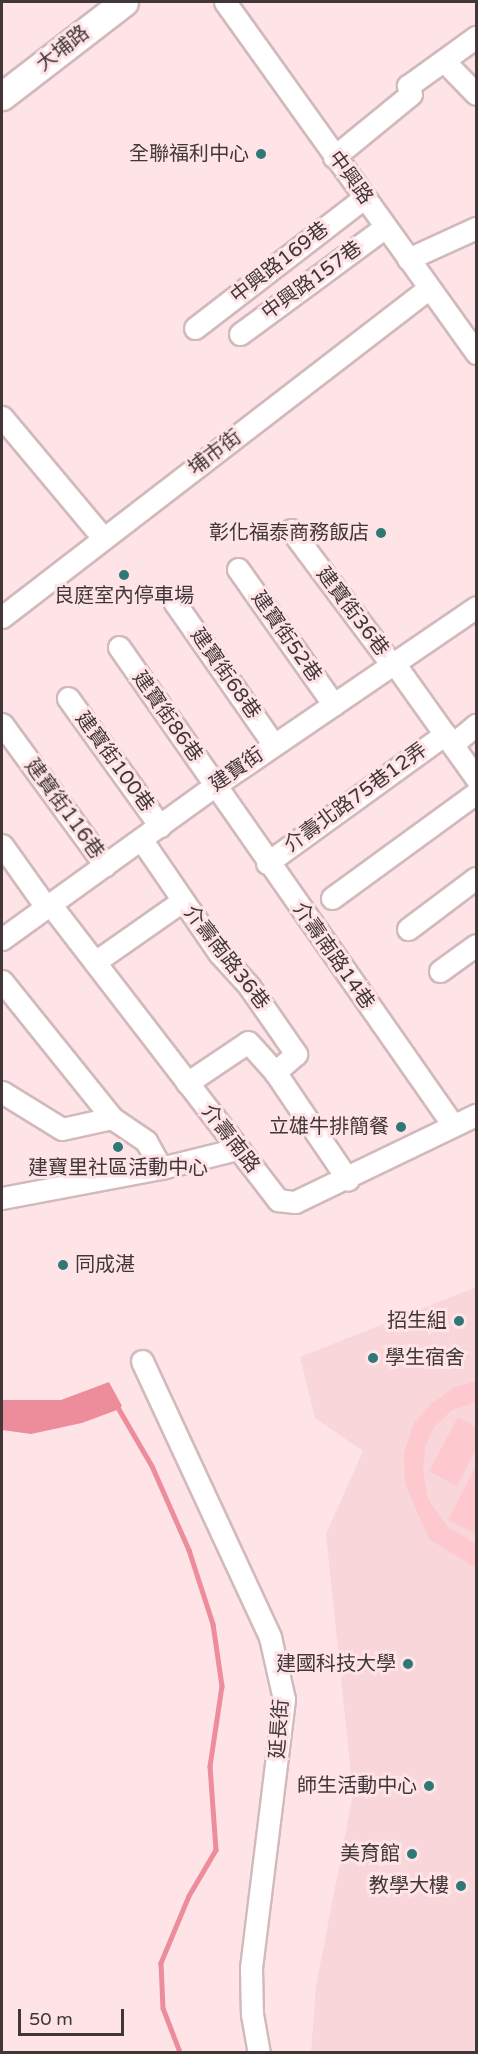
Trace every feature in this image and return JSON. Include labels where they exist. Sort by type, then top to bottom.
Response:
[{"type":"main road","name":"大埔路","points":[[2,96],[124,2]]},
{"type":"street","name":"中興路","points":[[225,2],[334,157],[477,353]]},
{"type":"street","points":[[334,157],[411,94],[408,86],[477,37]]},
{"type":"street","points":[[444,61],[477,94]]},
{"type":"street","name":"中興路169巷","points":[[195,328],[364,198]]},
{"type":"street","name":"中興路157巷","points":[[240,334],[385,227]]},
{"type":"street","points":[[408,260],[477,228]]},
{"type":"street","name":"埔市街","points":[[2,616],[429,288]]},
{"type":"street","points":[[2,417],[103,538]]},
{"type":"street","name":"建寶街36巷","points":[[291,530],[477,778]]},
{"type":"street","name":"建寶街52巷","points":[[238,569],[334,705]]},
{"type":"street","name":"建寶街68巷","points":[[175,603],[274,745]]},
{"type":"street","name":"建寶街","points":[[2,939],[214,786],[477,607]]},
{"type":"street","name":"建寶街86巷","points":[[119,647],[214,786]]},
{"type":"street","name":"建寶街100巷","points":[[68,698],[160,826]]},
{"type":"street","name":"建寶街116巷","points":[[2,724],[105,865]]},
{"type":"street","name":"介壽北路75巷12弄","points":[[267,863],[449,739],[477,724]]},
{"type":"street","name":"介壽南路14巷","points":[[214,786],[453,1125]]},
{"type":"street","points":[[332,898],[477,793]]},
{"type":"street","name":"介壽南路36巷","points":[[141,839],[182,901],[296,1054],[275,1072]]},
{"type":"street","name":"介壽南路","points":[[2,845],[278,1200],[295,1203],[348,1180],[453,1125],[477,1115]]},
{"type":"street","points":[[408,929],[477,878]]},
{"type":"street","points":[[95,963],[182,901]]},
{"type":"street","points":[[440,971],[477,945]]},
{"type":"street","points":[[2,981],[112,1118],[146,1141],[161,1168]]},
{"type":"street","name":"介壽南路36巷","points":[[187,1083],[248,1042],[275,1072],[348,1180]]},
{"type":"street","points":[[2,1092],[62,1129],[112,1118]]},
{"type":"street","points":[[2,1198],[161,1168],[237,1149]]},
{"type":"street","name":"延長街","points":[[142,1361],[159,1404],[270,1637],[284,1699],[251,1968],[252,2014],[259,2052]]},
{"type":"shaded area","name":"建國科技大學","points":[[476,1287],[476,2052],[311,2052],[316,1986],[353,1794],[326,1534],[363,1451],[315,1418],[300,1357]]},
{"type":"shaded area","points":[[476,1381],[476,1402],[452,1410],[434,1427],[425,1447],[423,1471],[428,1499],[447,1526],[476,1544],[476,1568],[429,1539],[405,1484],[404,1453],[414,1423],[431,1404],[453,1388]]},
{"type":"shaded area","points":[[109,1382],[122,1406],[117,1410],[82,1423],[31,1434],[2,1430],[2,1400],[61,1400]]},
{"type":"shaded area","points":[[458,1417],[476,1427],[476,1450],[457,1486],[429,1471]]},
{"type":"shaded area","points":[[476,1466],[476,1534],[448,1520]]},
{"type":"waterway","points":[[116,1404],[152,1466],[189,1550],[213,1624],[222,1686],[210,1766],[216,1850],[189,1896],[161,1963],[163,2008],[180,2052]]},
{"type":"place","name":"全聯福利中心","points":[[261,154]]},
{"type":"place","name":"彰化福泰商務飯店","points":[[381,533]]},
{"type":"place","name":"良庭室內停車場","points":[[124,575]]},
{"type":"place","name":"立雄牛排簡餐","points":[[401,1127]]},
{"type":"place","name":"建寶里社區活動中心","points":[[118,1147]]},
{"type":"place","name":"同成湛","points":[[63,1265]]},
{"type":"place","name":"招生組","points":[[459,1321]]},
{"type":"place","name":"學生宿舍","points":[[373,1358]]},
{"type":"place","name":"建國科技大學","points":[[408,1664]]},
{"type":"place","name":"師生活動中心","points":[[429,1786]]},
{"type":"place","name":"美育館","points":[[412,1854]]},
{"type":"place","name":"教學大樓","points":[[461,1886]]}]
